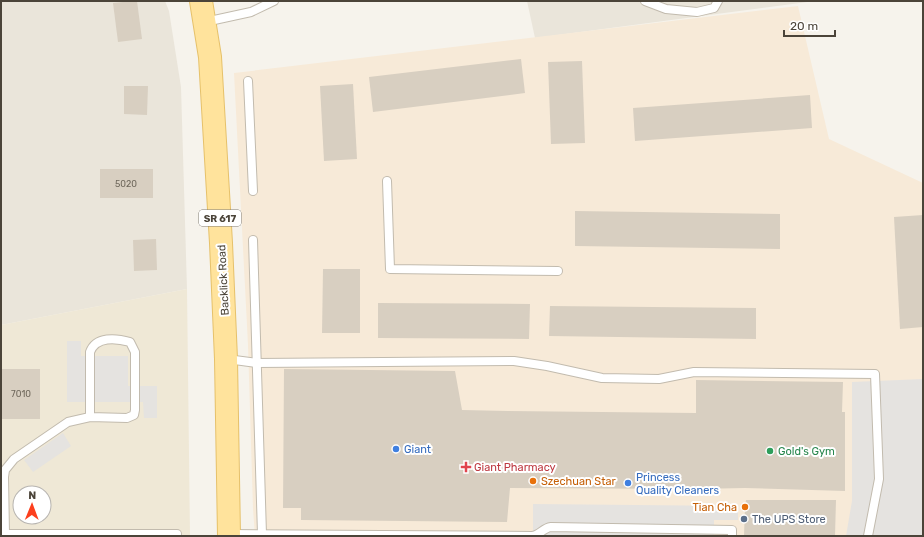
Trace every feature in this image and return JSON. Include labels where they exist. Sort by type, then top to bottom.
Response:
[{"type":"main road","name":"Backlick Road","points":[[203,11],[210,57],[226,359],[229,535]]},
{"type":"lane","points":[[203,11],[251,12],[274,1]]},
{"type":"lane","points":[[645,1],[666,9],[697,12],[714,8],[718,1]]},
{"type":"lane","points":[[248,81],[252,191]]},
{"type":"lane","points":[[387,181],[390,270],[558,271]]},
{"type":"lane","points":[[253,240],[262,534]]},
{"type":"lane","points":[[90,417],[90,352],[92,346],[96,342],[104,340],[114,339],[130,342],[135,352],[134,414],[131,417],[126,418],[90,417],[75,420],[59,428],[21,453],[5,470],[3,534],[177,534]]},
{"type":"lane","points":[[226,359],[257,363],[514,361],[547,366],[602,378],[659,379],[694,372],[874,374],[879,479],[868,536]]},
{"type":"lane","points":[[229,535],[532,536],[547,528],[558,527],[732,530],[732,536]]},
{"type":"shaded area","points":[[1,1],[165,1],[169,11],[181,87],[187,289],[1,325]]},
{"type":"shaded area","points":[[527,1],[815,1],[535,38]]},
{"type":"shaded area","points":[[798,6],[829,139],[923,183],[923,536],[255,536],[248,345],[234,73]]},
{"type":"shaded area","points":[[187,289],[190,536],[1,536],[1,325]]},
{"type":"shaded area","points":[[67,341],[81,341],[81,356],[128,356],[128,386],[157,386],[157,418],[144,418],[143,402],[67,402]]},
{"type":"shaded area","points":[[923,379],[923,536],[846,536],[852,501],[852,382]]},
{"type":"shaded area","points":[[63,433],[71,446],[33,472],[24,460]]},
{"type":"shaded area","points":[[533,504],[738,506],[738,520],[714,520],[714,536],[533,536]]},
{"type":"building","points":[[137,1],[142,39],[118,42],[113,3]]},
{"type":"building","points":[[521,59],[525,93],[373,112],[369,77]]},
{"type":"building","points":[[582,61],[585,143],[551,144],[548,62]]},
{"type":"building","points":[[353,84],[357,159],[324,161],[320,86]]},
{"type":"building","points":[[124,86],[148,86],[147,115],[124,114]]},
{"type":"building","points":[[810,95],[812,128],[635,141],[633,108]]},
{"type":"building","points":[[100,169],[153,169],[153,198],[100,198]]},
{"type":"building","points":[[575,211],[780,214],[780,249],[575,246]]},
{"type":"building","points":[[923,215],[923,327],[900,329],[894,217]]},
{"type":"building","points":[[156,239],[157,270],[134,271],[133,240]]},
{"type":"building","points":[[323,269],[360,269],[360,333],[322,333]]},
{"type":"building","points":[[378,303],[530,304],[529,339],[378,338]]},
{"type":"building","points":[[550,306],[756,308],[756,339],[549,336]]},
{"type":"building","points":[[1,369],[40,369],[40,419],[1,419]]},
{"type":"building","points":[[284,369],[455,371],[462,410],[696,413],[696,380],[843,382],[842,412],[845,412],[845,491],[745,488],[510,488],[507,522],[301,520],[301,508],[283,508]]},
{"type":"building","points":[[746,500],[836,500],[835,536],[744,536]]},
{"type":"place","name":"Giant","points":[[396,449]]},
{"type":"place","name":"Gold's Gym","points":[[770,451]]},
{"type":"place","name":"Giant Pharmacy","points":[[466,467]]},
{"type":"place","name":"Szechuan Star","points":[[533,481]]},
{"type":"place","name":"Princess Quality Cleaners","points":[[628,483]]},
{"type":"place","name":"Tian Cha","points":[[745,507]]},
{"type":"place","name":"The UPS Store","points":[[744,519]]}]
